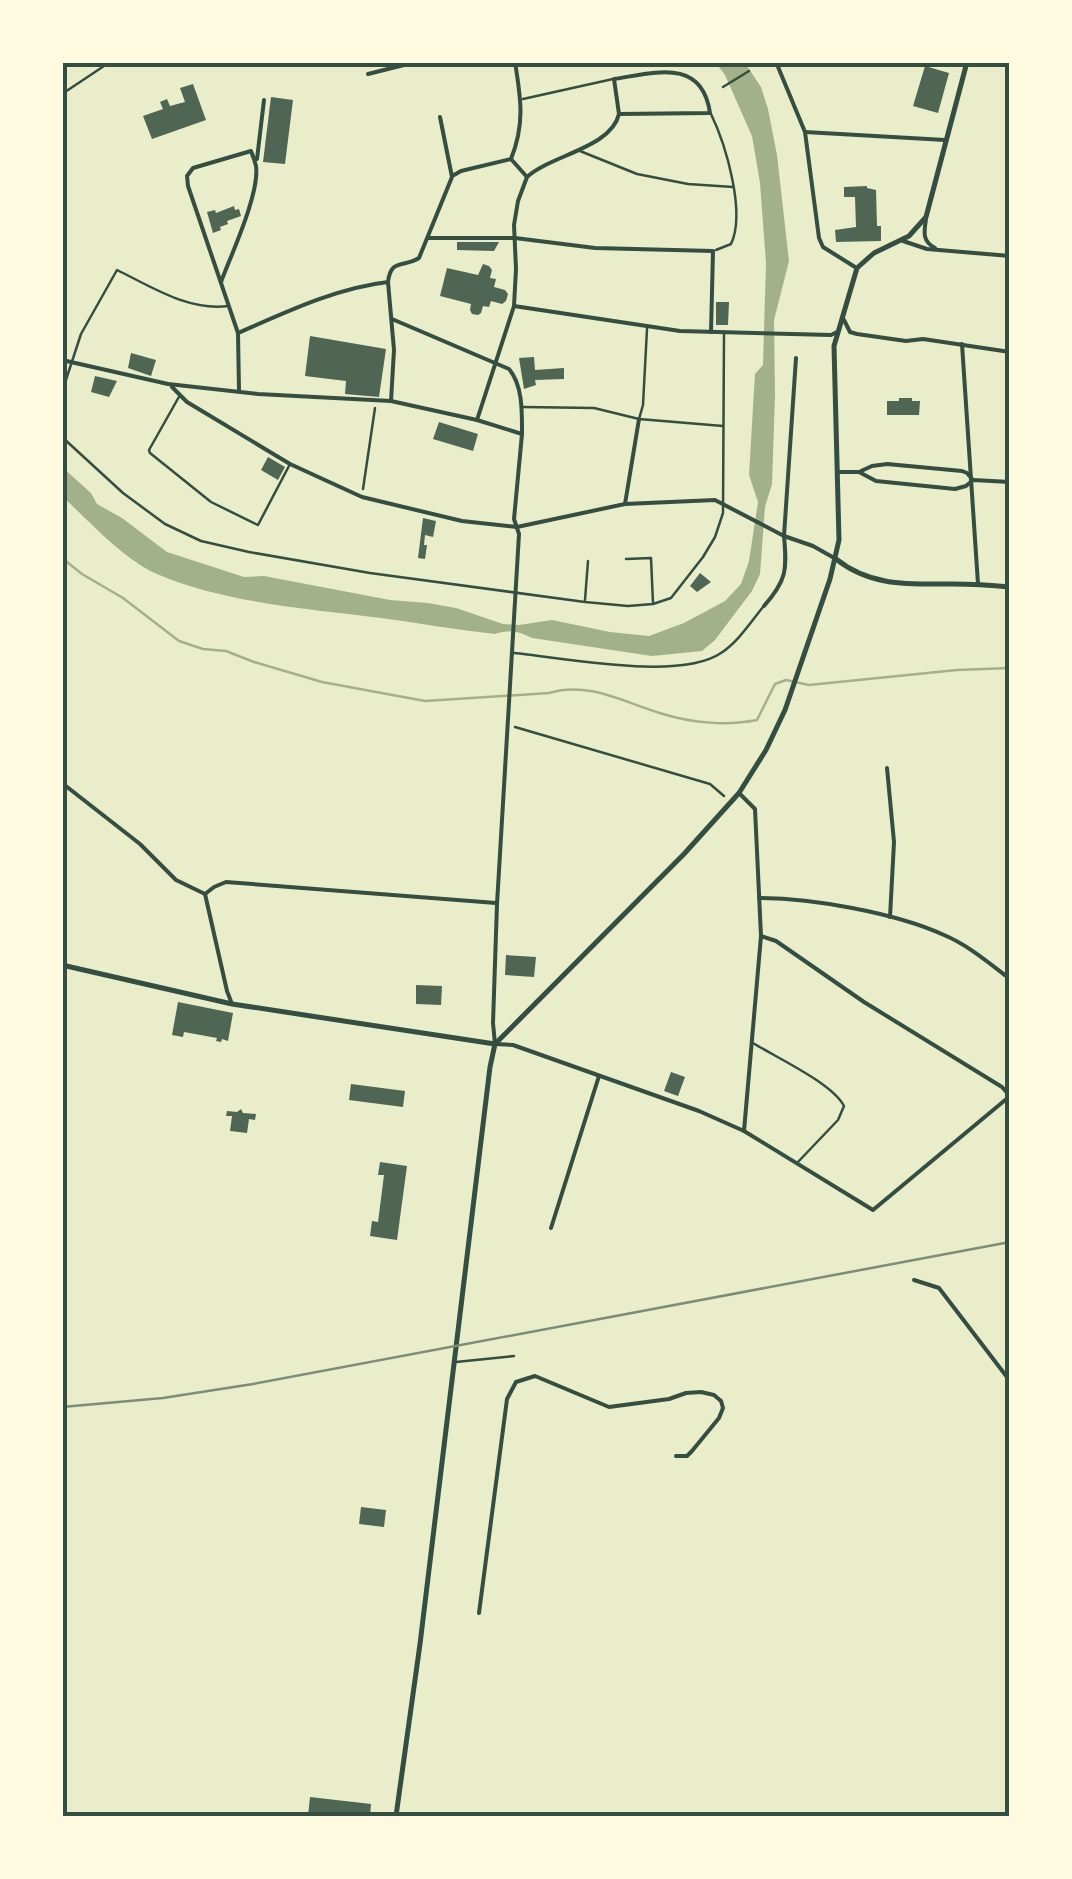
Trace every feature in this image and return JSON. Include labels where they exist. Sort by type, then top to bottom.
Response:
[{"type":"street","points":[[368,74],[386,66],[416,62]]},
{"type":"street","points":[[512,159],[520,139],[521,99],[516,62]]},
{"type":"street","points":[[776,62],[805,132],[819,238],[823,247],[856,268]]},
{"type":"street","points":[[936,248],[925,239],[926,217],[966,62]]},
{"type":"street","points":[[477,420],[514,306],[514,226],[527,176],[580,150],[617,122],[614,79],[672,71],[688,75],[708,98],[710,113],[618,114]]},
{"type":"street","points":[[222,282],[251,196],[264,100]]},
{"type":"street","points":[[390,401],[394,350],[389,272],[393,266],[419,258],[452,177],[440,117]]},
{"type":"street","points":[[805,132],[946,140]]},
{"type":"street","points":[[239,392],[238,333],[187,176],[193,168],[251,151],[256,164]]},
{"type":"street","points":[[512,159],[527,176]]},
{"type":"street","points":[[452,177],[461,171],[512,159]]},
{"type":"street","points":[[495,1044],[684,854],[739,793],[766,750],[785,710],[836,559],[841,523],[834,346],[856,268],[903,240],[926,217]]},
{"type":"street","points":[[428,238],[515,238],[594,248],[714,250],[710,332]]},
{"type":"street","points":[[903,240],[920,248],[1010,256]]},
{"type":"street","points":[[238,333],[338,293],[388,282]]},
{"type":"street","points":[[514,306],[647,328],[831,335],[838,332]]},
{"type":"street","points":[[843,316],[847,328],[858,334],[1010,352]]},
{"type":"street","points":[[391,319],[494,362],[516,376],[522,434],[514,519],[519,534],[497,904],[495,1044],[396,1816]]},
{"type":"street","points":[[962,344],[978,584]]},
{"type":"street","points":[[764,606],[784,576],[796,358]]},
{"type":"street","points":[[62,360],[168,384],[390,401],[522,434]]},
{"type":"street","points":[[168,384],[187,402],[290,464],[362,497],[462,521],[517,527],[625,504],[715,500],[784,536],[813,546],[856,573],[878,580],[1010,587]]},
{"type":"street","points":[[625,504],[639,420]]},
{"type":"street","points":[[839,472],[859,472],[887,464],[962,471],[972,480]]},
{"type":"street","points":[[859,472],[876,480],[955,488],[972,480],[1010,482]]},
{"type":"street","points":[[887,768],[894,842],[890,918]]},
{"type":"street","points":[[62,783],[140,844],[176,880],[205,894]]},
{"type":"street","points":[[739,793],[755,809],[761,936],[744,1131]]},
{"type":"street","points":[[205,894],[226,882],[497,904]]},
{"type":"street","points":[[205,894],[232,1004]]},
{"type":"street","points":[[759,898],[788,898],[918,924],[946,936],[1010,979]]},
{"type":"street","points":[[62,965],[232,1004],[513,1045],[699,1110],[744,1131],[873,1210],[1010,1095],[776,942],[761,936]]},
{"type":"street","points":[[551,1228],[599,1076]]},
{"type":"street","points":[[914,1280],[939,1288],[1010,1381]]},
{"type":"street","points":[[479,1612],[507,1399],[516,1382],[535,1376],[609,1407],[701,1392],[714,1395],[721,1401],[720,1418],[687,1456],[676,1456]]},
{"type":"lane","points":[[521,99],[614,79]]},
{"type":"lane","points":[[710,113],[722,137],[737,231],[732,244],[714,250]]},
{"type":"lane","points":[[580,150],[637,174],[732,187]]},
{"type":"lane","points":[[62,392],[81,334],[117,270],[208,309],[228,306]]},
{"type":"lane","points":[[639,420],[647,328]]},
{"type":"lane","points":[[62,437],[123,493],[165,524],[201,541],[370,573],[585,602],[653,604],[671,598],[703,557],[723,513],[724,331]]},
{"type":"lane","points":[[181,394],[149,450],[210,502],[258,525],[290,464]]},
{"type":"lane","points":[[521,407],[594,408],[639,420],[725,426]]},
{"type":"lane","points":[[626,559],[651,558],[653,604]]},
{"type":"lane","points":[[585,602],[588,561]]},
{"type":"lane","points":[[511,653],[656,668],[695,664],[722,653],[764,606]]},
{"type":"lane","points":[[751,1042],[827,1087],[844,1106],[838,1120],[796,1164]]},
{"type":"lane","points":[[454,1362],[514,1356]]},
{"type":"path","points":[[62,94],[110,62]]},
{"type":"path","points":[[723,87],[748,71]]},
{"type":"path","points":[[362,497],[376,402]]},
{"type":"path","points":[[509,726],[710,784],[731,802]]},
{"type":"shaded area","points":[[716,63],[745,63],[761,87],[777,155],[789,261],[774,320],[772,484],[765,507],[760,574],[752,591],[702,651],[652,656],[514,632],[466,631],[267,604],[210,592],[144,567],[107,539],[63,497],[62,467],[91,493],[97,504],[167,552],[244,577],[264,576],[456,608],[503,624],[552,620],[649,636],[725,601],[741,584],[749,561],[758,502],[749,475],[755,374],[763,365],[766,263],[752,136]]},
{"type":"building","points":[[925,66],[949,73],[938,113],[913,106]]},
{"type":"building","points":[[193,84],[206,120],[152,139],[143,116],[163,109],[160,102],[167,99],[170,106],[185,102],[180,88]]},
{"type":"building","points":[[271,97],[293,100],[285,164],[263,162]]},
{"type":"building","points":[[867,186],[876,190],[881,241],[836,242],[835,230],[856,227],[855,197],[844,197],[844,187]]},
{"type":"building","points":[[234,206],[241,216],[213,233],[207,212]]},
{"type":"building","points":[[457,242],[499,242],[494,251],[457,250]]},
{"type":"building","points":[[483,264],[492,270],[494,287],[508,294],[502,304],[491,301],[478,315],[472,314],[471,304],[440,296],[447,268],[478,275]]},
{"type":"building","points":[[716,302],[729,302],[728,325],[716,325]]},
{"type":"building","points":[[310,336],[386,349],[379,397],[345,394],[346,381],[305,376]]},
{"type":"building","points":[[131,353],[156,360],[151,376],[128,368]]},
{"type":"building","points":[[534,357],[535,370],[564,368],[564,379],[535,380],[536,385],[524,389],[519,358]]},
{"type":"building","points":[[95,376],[117,381],[109,397],[91,392]]},
{"type":"building","points":[[887,401],[920,401],[919,415],[887,415]]},
{"type":"building","points":[[439,422],[478,434],[473,451],[433,439]]},
{"type":"building","points":[[268,457],[285,467],[278,480],[261,470]]},
{"type":"building","points":[[423,518],[436,521],[433,537],[425,535],[425,559],[418,558]]},
{"type":"building","points":[[700,573],[711,582],[697,592],[690,586]]},
{"type":"building","points":[[506,955],[536,957],[534,977],[505,975]]},
{"type":"building","points":[[416,985],[442,986],[441,1005],[416,1004]]},
{"type":"building","points":[[178,1002],[233,1013],[228,1041],[184,1032],[183,1037],[172,1035]]},
{"type":"building","points":[[671,1072],[685,1077],[678,1096],[664,1091]]},
{"type":"building","points":[[351,1084],[405,1091],[403,1107],[349,1100]]},
{"type":"building","points":[[241,1109],[243,1113],[256,1114],[255,1120],[249,1119],[247,1133],[230,1131],[232,1116],[226,1116],[227,1111]]},
{"type":"building","points":[[380,1162],[407,1166],[397,1240],[370,1236],[372,1221],[378,1222],[384,1175],[378,1175]]},
{"type":"building","points":[[361,1507],[386,1510],[384,1527],[359,1524]]},
{"type":"building","points":[[310,1797],[371,1804],[370,1816],[308,1816]]},
{"type":"waterway","points":[[62,558],[179,641],[226,651],[322,682],[425,701],[579,690],[686,720],[734,723],[757,720],[775,684],[786,680],[809,685],[1010,668]]},
{"type":"railway","points":[[62,1407],[163,1398],[253,1384],[1010,1242]]}]
